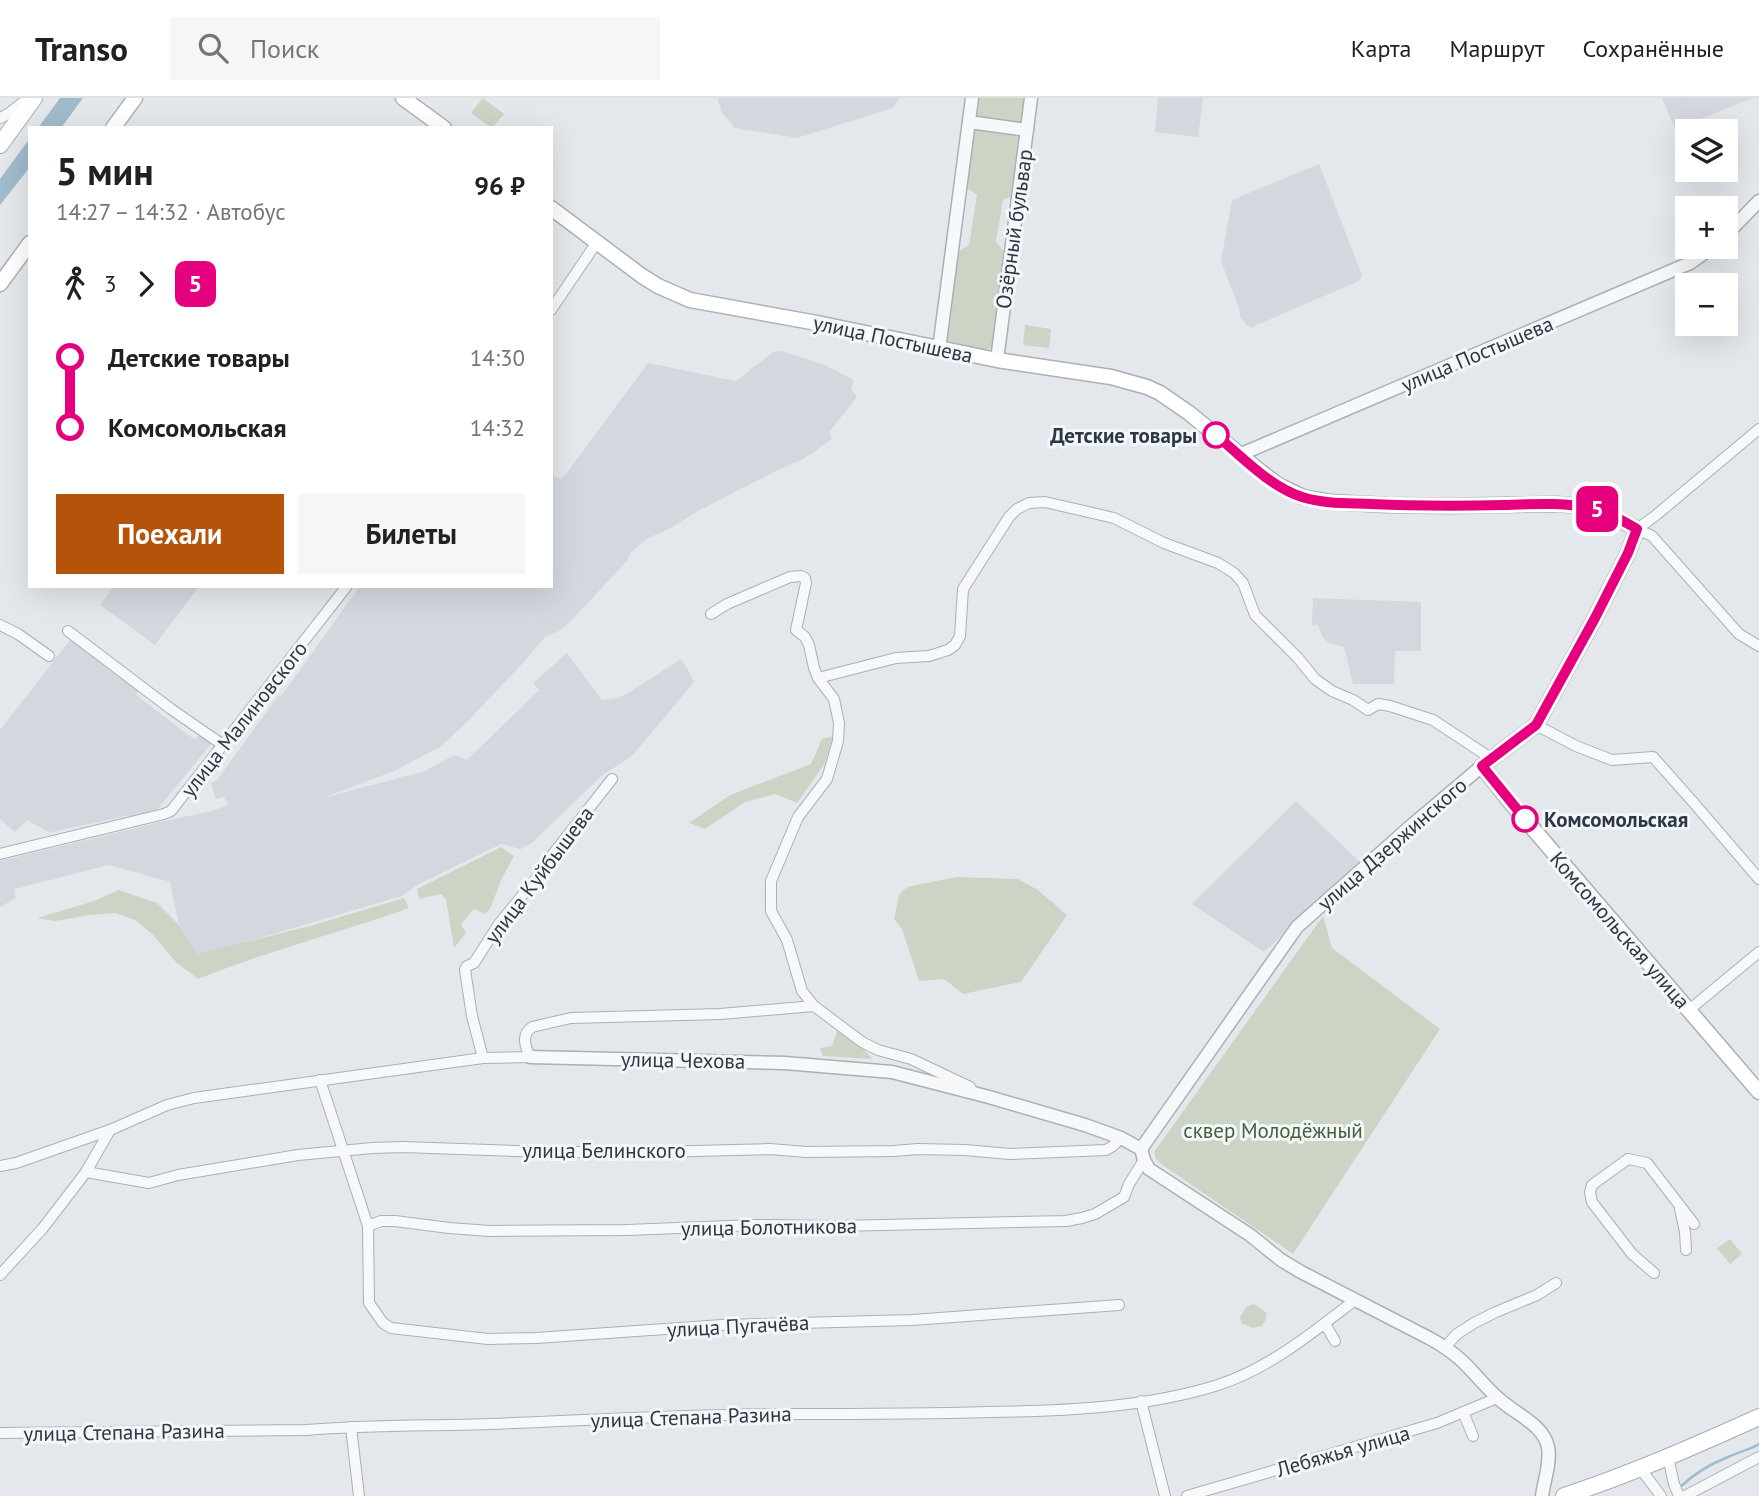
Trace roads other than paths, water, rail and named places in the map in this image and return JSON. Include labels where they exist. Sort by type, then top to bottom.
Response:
[{"type":"main road","points":[[1,142],[32,98]]},
{"type":"main road","points":[[114,126],[135,98]]},
{"type":"main road","points":[[404,98],[441,126]]},
{"type":"main road","name":"улица Постышева","points":[[553,209],[658,286],[690,300],[997,360],[1111,377],[1147,387],[1189,413],[1291,493],[1315,500],[1387,505],[1580,506],[1611,514],[1637,529]]},
{"type":"main road","points":[[0,284],[28,246]]},
{"type":"main road","name":"улица Дзержинского","points":[[1487,762],[1536,725],[1595,618],[1628,553],[1637,529]]},
{"type":"main road","name":"Комсомольская улица","points":[[1487,762],[1511,803],[1759,1092]]},
{"type":"main road","points":[[1564,1496],[1668,1457],[1759,1417]]},
{"type":"street","points":[[0,118],[32,98]]},
{"type":"street","points":[[939,349],[972,98]]},
{"type":"street","name":"Озёрный бульвар","points":[[997,360],[1031,98]]},
{"type":"street","points":[[969,122],[1027,130]]},
{"type":"street","points":[[1738,223],[1759,201]]},
{"type":"street","points":[[553,307],[597,242]]},
{"type":"street","name":"улица Постышева","points":[[1239,454],[1697,259]]},
{"type":"street","points":[[1759,429],[1637,529],[1652,536],[1739,634],[1759,646]]},
{"type":"street","points":[[818,678],[896,658],[929,656],[955,645],[960,636],[963,589],[1009,517],[1029,503],[1045,502],[1114,518],[1164,543],[1218,563],[1234,573],[1243,583],[1255,614],[1298,657],[1315,679],[1368,710],[1378,704],[1433,720],[1487,762]]},
{"type":"street","points":[[711,614],[727,604],[790,577],[805,578],[796,630],[805,637],[818,678],[834,699],[839,723],[838,741],[827,779],[798,817],[771,881],[771,911],[787,940],[802,991],[814,1006],[862,1042],[936,1070],[970,1087],[973,1093]]},
{"type":"street","name":"улица Малиновского","points":[[0,854],[164,814],[175,806],[345,588]]},
{"type":"street","points":[[0,625],[49,656]]},
{"type":"street","points":[[68,631],[223,746]]},
{"type":"street","points":[[1536,725],[1576,746],[1612,760],[1653,757],[1759,879]]},
{"type":"street","name":"улица Дзержинского","points":[[1142,1155],[1297,927],[1487,762]]},
{"type":"street","name":"улица Куйбышева","points":[[483,1058],[472,1016],[465,970],[474,963],[499,923],[612,779]]},
{"type":"street","points":[[1689,1010],[1759,953]]},
{"type":"street","name":"улица Чехова","points":[[814,1006],[720,1014],[571,1018],[532,1027],[524,1036],[530,1057],[785,1063],[892,1072],[1085,1125],[1121,1138],[1142,1155],[1149,1169],[1250,1236],[1281,1260],[1320,1283],[1446,1347],[1497,1398],[1535,1426],[1544,1437],[1548,1448],[1548,1462],[1542,1496]]},
{"type":"street","points":[[0,1166],[16,1163],[110,1130],[167,1105],[194,1098],[483,1058],[530,1057]]},
{"type":"street","points":[[320,1080],[368,1226]]},
{"type":"street","points":[[0,1275],[43,1228],[86,1172],[110,1130]]},
{"type":"street","name":"улица Белинского","points":[[86,1172],[149,1183],[178,1175],[272,1159],[372,1148],[544,1152],[770,1149],[806,1152],[894,1152],[918,1149],[1010,1154],[1106,1150],[1121,1138]]},
{"type":"street","name":"улица Болотникова","points":[[368,1226],[380,1221],[395,1221],[449,1228],[516,1231],[1066,1221],[1095,1214],[1124,1197],[1142,1155]]},
{"type":"street","points":[[1654,1273],[1632,1254],[1592,1202],[1592,1185],[1628,1159],[1647,1163],[1694,1224]]},
{"type":"street","points":[[1680,1205],[1686,1250]]},
{"type":"street","name":"улица Пугачёва","points":[[368,1226],[369,1303],[383,1323],[391,1328],[488,1339],[722,1325],[912,1320],[1119,1305]]},
{"type":"street","points":[[1446,1347],[1457,1334],[1475,1323],[1556,1283]]},
{"type":"street","name":"улица Степана Разина","points":[[0,1433],[307,1430],[703,1414],[916,1414],[1081,1409],[1189,1393],[1220,1384],[1259,1368],[1290,1349],[1355,1300]]},
{"type":"street","points":[[1325,1324],[1335,1341]]},
{"type":"street","name":"Лебяжья улица","points":[[1187,1496],[1425,1427],[1497,1398]]},
{"type":"street","points":[[1142,1401],[1165,1496]]},
{"type":"street","points":[[1463,1412],[1473,1436]]},
{"type":"street","points":[[351,1427],[359,1496]]},
{"type":"street","points":[[1668,1457],[1679,1492],[1759,1457]]},
{"type":"street","points":[[1640,1468],[1659,1494]]},
{"type":"water","points":[[60,98],[83,98],[62,126],[39,126]]},
{"type":"water","points":[[28,141],[28,170],[0,205],[0,179]]},
{"type":"waterway","points":[[1680,1487],[1709,1466],[1759,1444]]},
{"type":"place","name":"Детские товары","points":[[1216,435]]},
{"type":"place","name":"Комсомольская","points":[[1525,819]]},
{"type":"park label","name":"сквер Молодёжный","points":[[1273,1130]]}]
